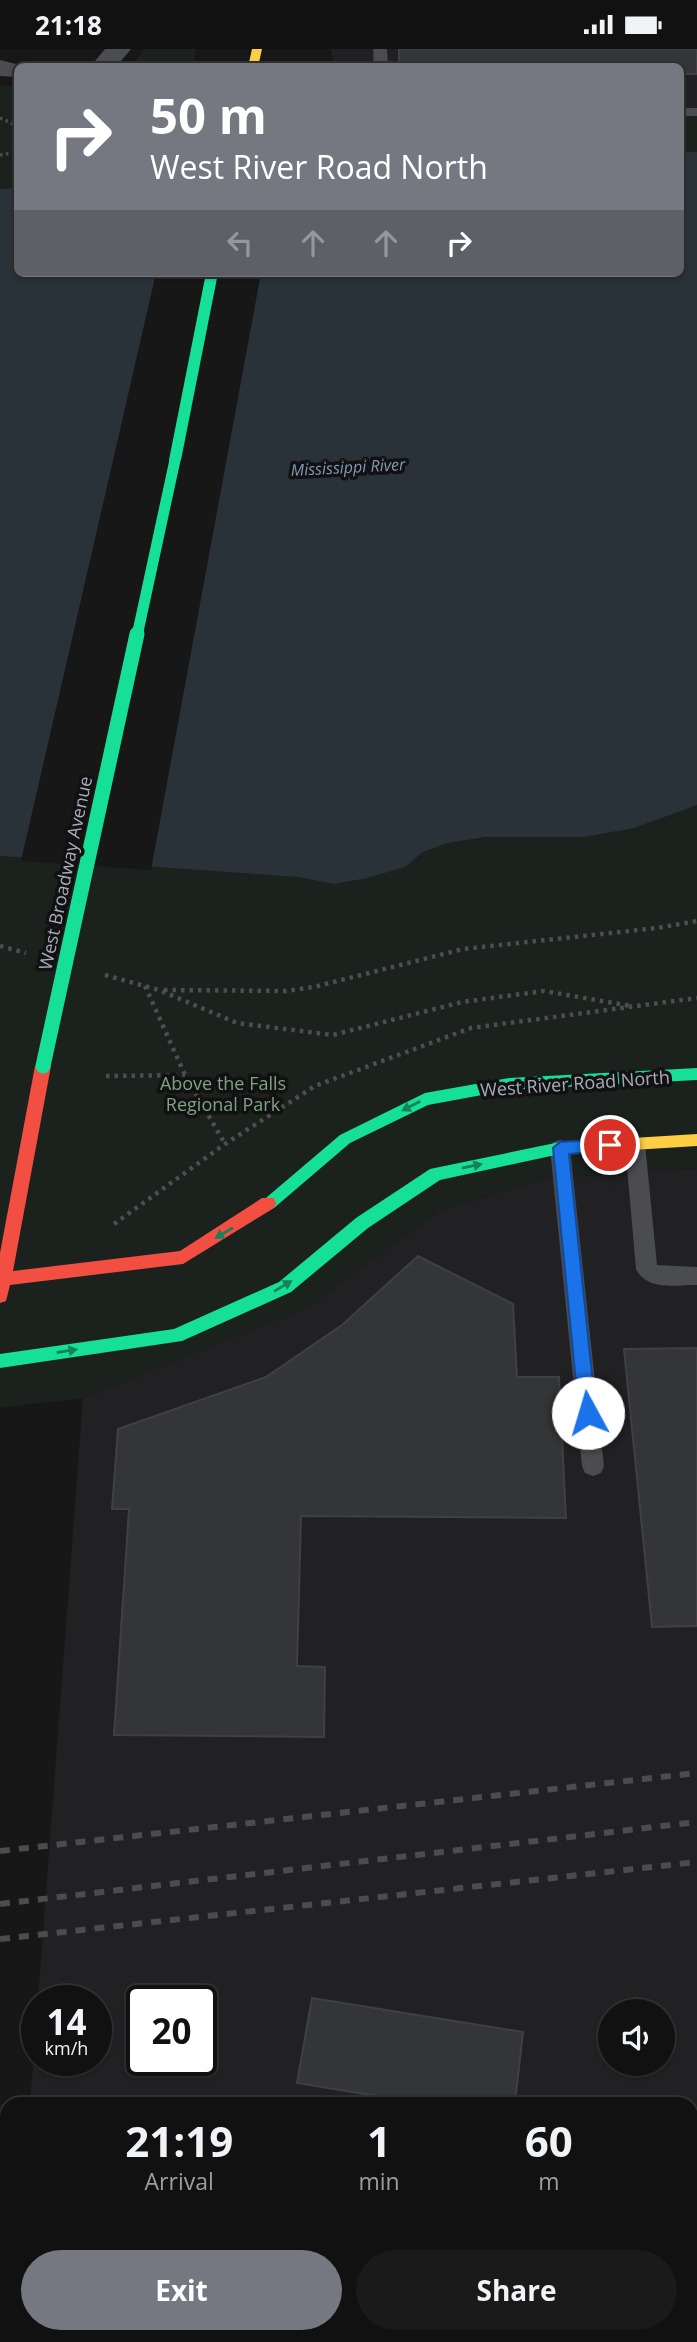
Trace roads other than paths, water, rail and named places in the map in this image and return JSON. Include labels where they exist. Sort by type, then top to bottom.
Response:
[{"type":"main road","name":"West Broadway Avenue","points":[[1,1285],[43,1066],[175,460],[211,277]]},
{"type":"main road","name":"West River Road North","points":[[1,1285],[183,1257],[257,1213],[345,1139],[425,1099],[509,1084],[697,1075]]},
{"type":"main road","points":[[0,1361],[176,1336],[285,1287],[362,1223],[436,1174],[560,1148],[697,1140]]},
{"type":"street","points":[[106,63],[119,49]]},
{"type":"lane","points":[[635,1144],[647,1269],[654,1275],[697,1276]]},
{"type":"lane","points":[[560,1148],[593,1466]]},
{"type":"water","name":"Mississippi River","points":[[684,152],[697,152],[697,805],[634,828],[584,837],[486,837],[448,843],[423,852],[405,867],[334,884],[298,877],[0,856],[0,189],[14,188],[14,277],[684,277]]},
{"type":"railway","points":[[0,1851],[697,1773]]},
{"type":"railway","points":[[0,1904],[697,1822]]},
{"type":"railway","points":[[0,1939],[697,1862]]},
{"type":"park label","name":"Above the Falls Regional Park","points":[[223,1094]]}]
